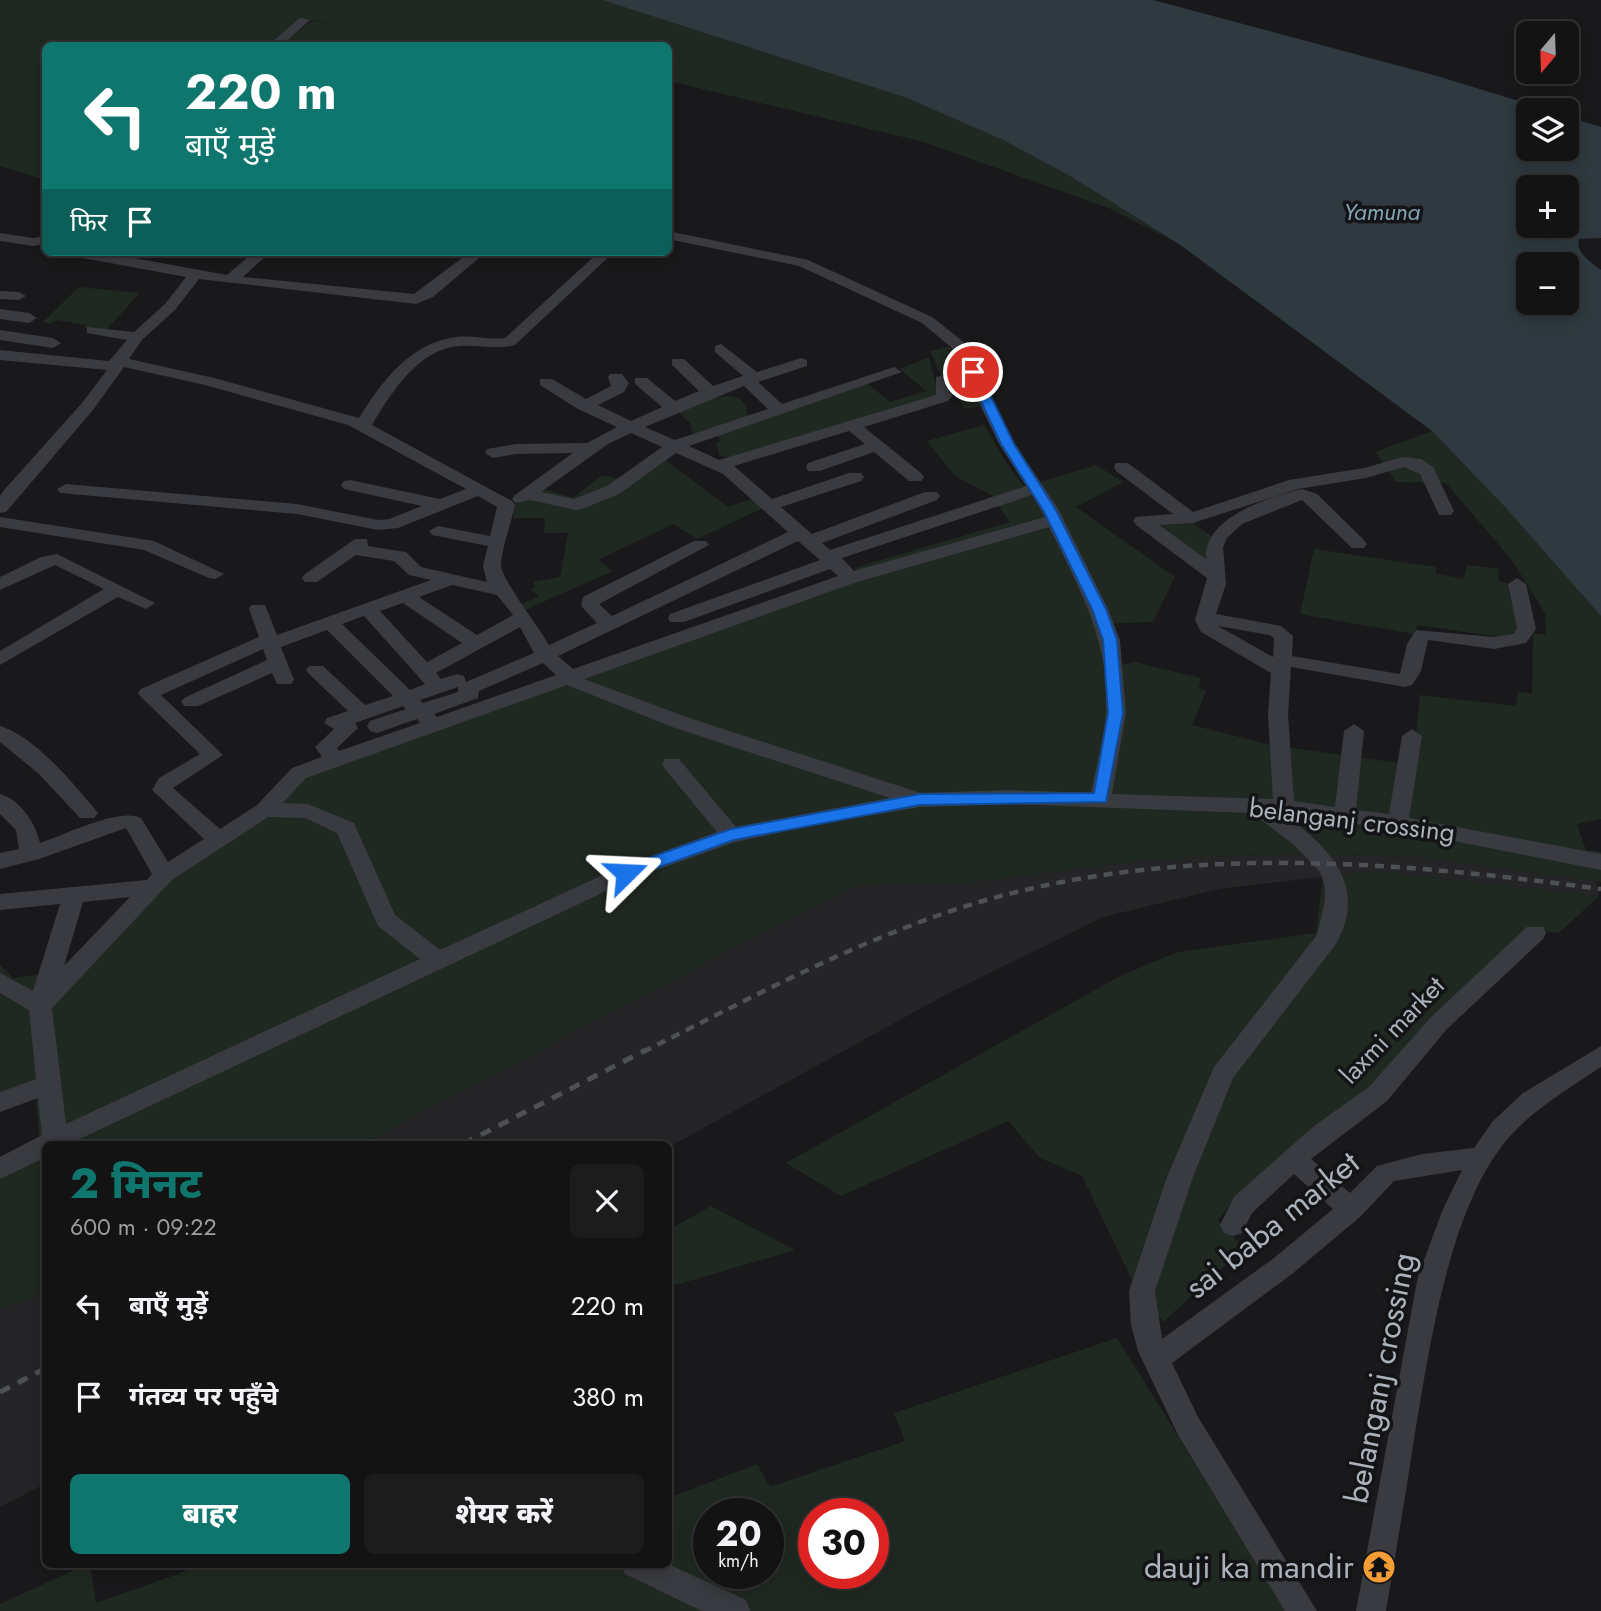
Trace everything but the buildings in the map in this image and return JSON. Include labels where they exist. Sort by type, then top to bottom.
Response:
[{"type":"street","points":[[278,42],[304,20]]},
{"type":"street","points":[[672,236],[803,263],[886,299],[944,331],[959,346],[1007,444],[1054,520],[1099,609],[1110,640],[1116,713],[1101,798]]},
{"type":"street","points":[[0,237],[42,242]]},
{"type":"street","points":[[99,256],[145,263],[194,276],[415,299],[428,294],[474,256]]},
{"type":"street","points":[[230,280],[258,256]]},
{"type":"street","points":[[363,426],[390,383],[411,364],[449,343],[510,342],[603,256]]},
{"type":"street","points":[[0,508],[20,477],[100,391],[115,364],[137,337],[170,307],[194,276]]},
{"type":"street","points":[[0,295],[19,296]]},
{"type":"street","points":[[0,314],[29,318]]},
{"type":"street","points":[[92,330],[137,337]]},
{"type":"street","points":[[35,361],[66,331]]},
{"type":"street","points":[[0,335],[53,343]]},
{"type":"street","points":[[720,348],[779,410]]},
{"type":"street","points":[[2,359],[115,364],[220,384],[363,426],[481,488],[506,505]]},
{"type":"street","points":[[678,362],[710,393]]},
{"type":"street","points":[[506,505],[530,495],[589,448],[630,427],[710,393],[801,363]]},
{"type":"street","points":[[530,495],[576,505],[614,490],[674,446],[894,372]]},
{"type":"street","points":[[719,466],[942,398],[946,394],[942,380],[973,372]]},
{"type":"street","points":[[584,406],[618,388],[621,383],[616,377]]},
{"type":"street","points":[[546,382],[584,406],[719,466],[771,505],[851,578]]},
{"type":"street","points":[[641,382],[673,408]]},
{"type":"street","points":[[854,427],[915,477]]},
{"type":"street","points":[[814,467],[878,445]]},
{"type":"street","points":[[493,453],[516,449],[589,448]]},
{"type":"street","points":[[1217,576],[1142,521],[1148,518],[1190,519],[1295,484],[1345,477],[1409,461],[1426,471],[1445,511]]},
{"type":"street","points":[[1122,467],[1190,519]]},
{"type":"street","points":[[0,474],[20,477]]},
{"type":"street","points":[[771,505],[855,477]]},
{"type":"street","points":[[350,485],[439,504]]},
{"type":"street","points":[[311,578],[392,524],[481,488]]},
{"type":"street","points":[[677,618],[832,559],[1036,488]]},
{"type":"street","points":[[66,489],[246,504],[301,510],[378,525],[392,524]]},
{"type":"street","points":[[1358,544],[1311,498],[1300,494],[1226,527],[1214,547],[1217,586],[1204,624],[1283,666],[1405,681],[1410,677],[1419,635],[1494,643],[1519,639],[1527,629],[1517,584]]},
{"type":"street","points":[[40,1006],[158,881],[217,838],[264,810],[299,773],[335,760],[420,712],[458,687],[545,655],[805,537],[931,496]]},
{"type":"street","points":[[506,505],[492,569],[502,591],[524,617],[545,655],[570,678],[596,692],[682,723],[920,800]]},
{"type":"street","points":[[335,760],[325,747],[348,728],[337,722],[420,712],[485,709],[851,578],[1054,520]]},
{"type":"street","points":[[0,522],[148,545],[215,573]]},
{"type":"street","points":[[438,531],[497,543]]},
{"type":"street","points":[[610,624],[590,606],[590,601],[700,545]]},
{"type":"street","points":[[351,549],[400,556],[411,569],[502,591]]},
{"type":"street","points":[[0,584],[57,559],[146,603]]},
{"type":"street","points":[[191,702],[330,624],[452,579]]},
{"type":"street","points":[[0,659],[118,589]]},
{"type":"street","points":[[405,596],[476,643]]},
{"type":"street","points":[[258,609],[274,657]]},
{"type":"street","points":[[368,610],[485,709]]},
{"type":"street","points":[[433,667],[524,617]]},
{"type":"street","points":[[1205,618],[1281,633],[1284,636],[1278,715],[1284,807]]},
{"type":"street","points":[[330,624],[420,712]]},
{"type":"street","points":[[217,838],[162,790],[166,783],[213,755],[148,693],[274,657]]},
{"type":"street","points":[[316,670],[370,720]]},
{"type":"street","points":[[420,712],[458,687]]},
{"type":"street","points":[[1345,815],[1354,731]]},
{"type":"street","points":[[0,733],[19,745],[61,783],[86,813]]},
{"type":"street","points":[[1398,823],[1412,736]]},
{"type":"street","points":[[672,764],[731,835]]},
{"type":"street","name":"belanganj crossing","points":[[920,800],[1101,798],[1284,807],[1398,823],[1601,862]]},
{"type":"street","points":[[74,895],[40,1006],[55,1140],[626,873],[731,835],[920,800]]},
{"type":"street","points":[[0,801],[26,828],[31,853]]},
{"type":"street","points":[[1256,806],[1287,827],[1334,877],[1334,916],[1328,938],[1232,1058],[1212,1097],[1146,1276],[1142,1303],[1145,1325],[1156,1359],[1188,1426],[1302,1611]]},
{"type":"street","points":[[264,810],[308,811],[346,828],[386,920],[438,961]]},
{"type":"street","points":[[0,861],[128,820],[134,823],[158,881]]},
{"type":"street","points":[[0,902],[74,895],[158,881]]},
{"type":"street","name":"laxmi market","points":[[1233,1225],[1242,1205],[1323,1133],[1378,1094],[1439,1023],[1535,933]]},
{"type":"street","points":[[0,982],[40,1006]]},
{"type":"street","name":"belanganj crossing","points":[[1371,1611],[1431,1276],[1455,1209],[1481,1158],[1502,1128],[1532,1100],[1601,1055]]},
{"type":"street","points":[[0,1102],[47,1085]]},
{"type":"street","points":[[0,1169],[42,1147]]},
{"type":"street","name":"sai baba market","points":[[1156,1359],[1283,1266],[1351,1209],[1386,1173],[1422,1164],[1481,1158]]},
{"type":"street","points":[[1294,1159],[1351,1209]]},
{"type":"street","points":[[644,1568],[735,1611]]},
{"type":"shaded area","points":[[0,0],[602,0],[907,98],[1003,140],[1070,176],[1179,244],[1111,209],[924,142],[672,82],[672,42],[284,42],[312,21],[338,24],[304,19],[272,42],[42,42],[42,179],[0,166]]},
{"type":"shaded area","points":[[79,287],[140,293],[106,330],[84,328],[87,325],[57,320],[50,324],[43,322]]},
{"type":"shaded area","points":[[953,346],[983,406],[965,409],[941,376],[930,351]]},
{"type":"shaded area","points":[[929,357],[939,397],[734,458],[720,456],[716,445],[720,440],[717,434],[692,433],[690,423],[677,411],[709,400],[732,397],[741,400],[746,408],[747,422],[868,384],[890,402],[926,391],[900,369]]},
{"type":"shaded area","points":[[984,425],[1011,470],[1025,487],[1096,465],[1123,482],[1076,507],[1175,577],[1153,622],[1096,624],[1104,670],[1134,662],[1201,678],[1199,688],[1206,691],[1192,725],[1271,745],[1413,765],[1420,695],[1516,706],[1518,692],[1532,693],[1533,633],[1546,635],[1545,613],[1511,559],[1446,483],[1396,482],[1375,452],[1432,431],[1505,507],[1601,616],[1601,819],[1577,824],[1586,850],[1601,852],[1601,882],[1420,857],[1290,854],[1157,859],[965,883],[852,886],[368,1141],[42,1141],[42,1292],[0,1311],[0,1177],[41,1155],[35,1085],[0,1095],[0,965],[13,978],[57,972],[160,875],[261,807],[296,771],[858,572],[854,568],[1010,522],[991,495],[955,476],[927,441]]},
{"type":"shaded area","points":[[664,459],[728,507],[754,498],[765,507],[697,539],[673,524],[598,560],[613,571],[525,610],[520,605],[539,596],[530,589],[535,587],[533,582],[560,577],[568,533],[544,533],[545,518],[513,518],[515,504],[544,489],[573,498],[602,475],[630,482]]},
{"type":"shaded area","points":[[1191,522],[1222,543],[1220,579],[1153,524]]},
{"type":"shaded area","points":[[1314,549],[1435,567],[1436,574],[1464,579],[1467,565],[1499,569],[1498,581],[1507,583],[1518,628],[1506,638],[1418,625],[1414,634],[1300,614]]},
{"type":"shaded area","points":[[1290,854],[1420,857],[1596,881],[1599,896],[1373,871],[1219,889],[1103,917],[949,993],[672,1145],[672,1141],[368,1141],[852,886],[965,883],[1157,859]]},
{"type":"shaded area","points":[[1373,871],[1599,896],[1559,933],[1528,931],[1373,1088],[1314,1128],[1232,1202],[1218,1220],[1244,1248],[1163,1322],[1131,1278],[1082,1176],[1040,1158],[1008,1121],[841,1196],[786,1163],[1120,976],[1178,952],[1316,933],[1323,877]]},
{"type":"shaded area","points":[[711,1206],[795,1250],[672,1286],[672,1228]]},
{"type":"shaded area","points":[[42,1292],[42,1486],[0,1507],[0,1311]]},
{"type":"shaded area","points":[[1117,1338],[1287,1611],[0,1611],[0,1604],[78,1568],[90,1568],[96,1603],[195,1568],[672,1568],[672,1497],[757,1464],[770,1487],[905,1441],[894,1413]]},
{"type":"water","name":"Yamuna","points":[[602,0],[1153,0],[1437,76],[1516,100],[1516,161],[1579,161],[1579,120],[1601,127],[1601,238],[1579,239],[1578,244],[1585,257],[1601,270],[1601,616],[1505,507],[1432,431],[1179,244],[1070,176],[1003,140],[907,98]]},
{"type":"railway","points":[[643,1052],[794,976],[911,925],[1030,889],[1111,874],[1192,866],[1274,863],[1356,865],[1438,870],[1601,889]]},
{"type":"railway","points":[[469,1141],[646,1050]]},
{"type":"railway","points":[[0,1392],[42,1370]]},
{"type":"place","name":"dauji ka mandir","points":[[1379,1567]]},
{"type":"route","points":[[626,873],[731,835],[920,800],[1101,798],[1104,767],[1116,713],[1110,640],[1099,609],[1050,510],[1007,444],[973,372]]}]
